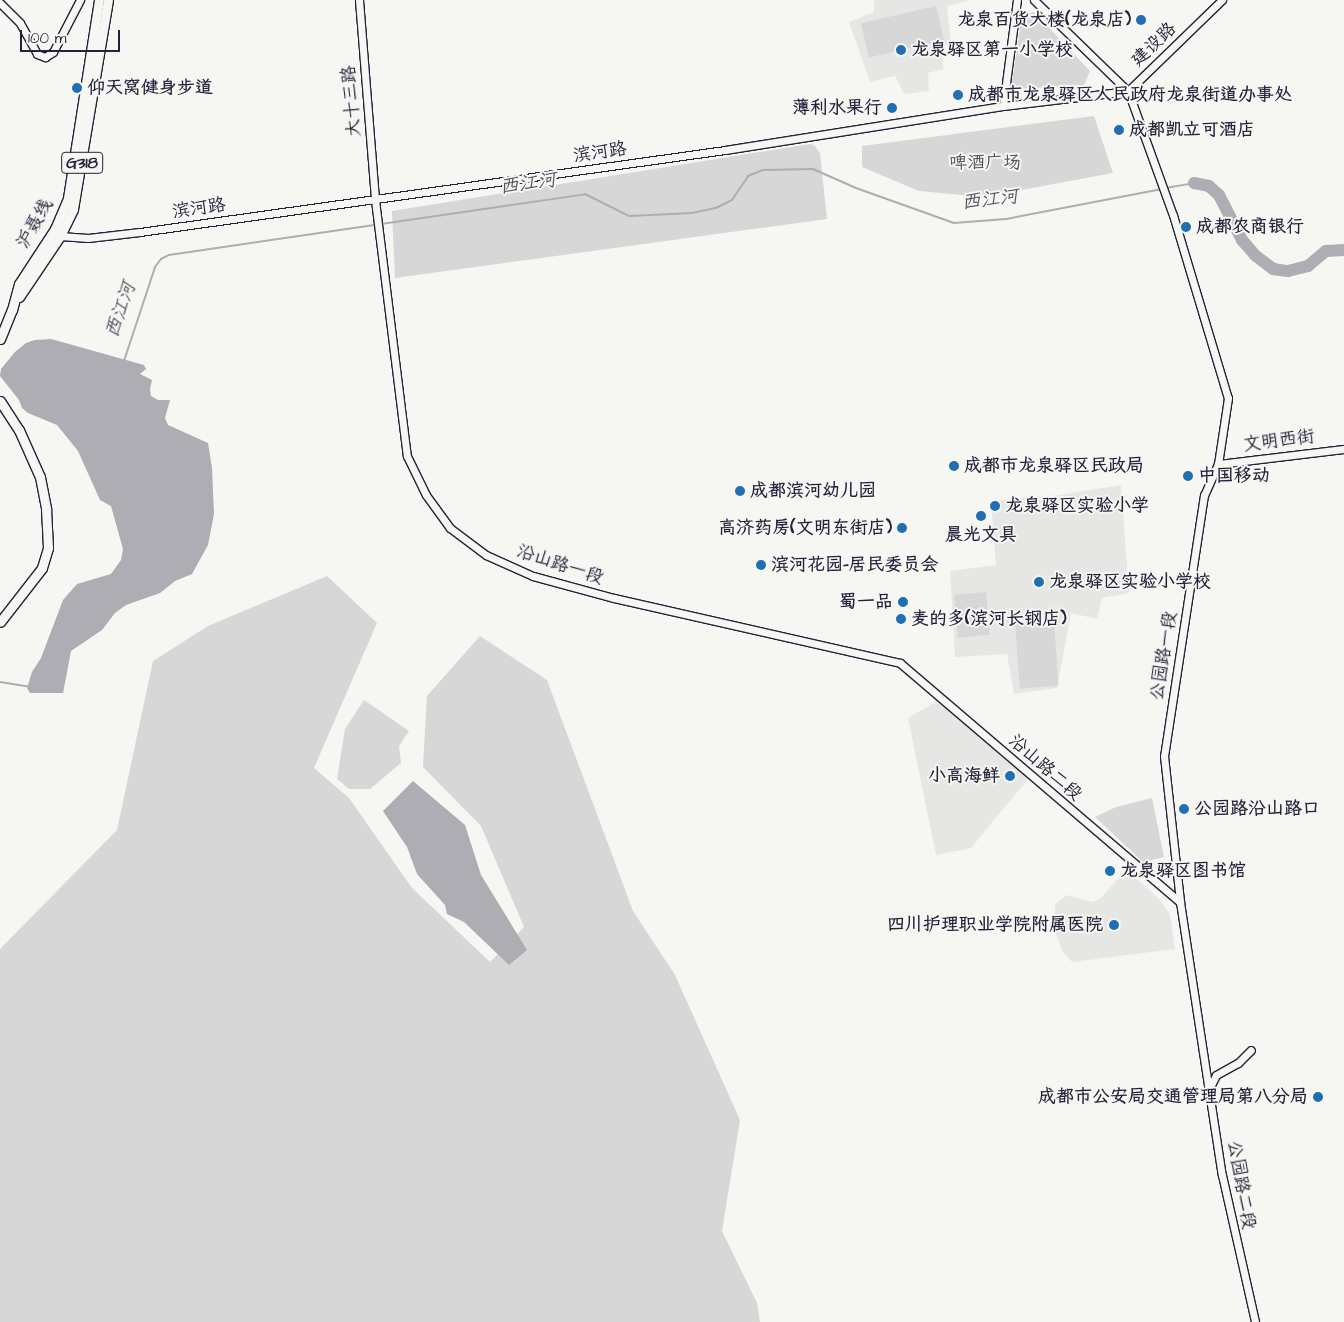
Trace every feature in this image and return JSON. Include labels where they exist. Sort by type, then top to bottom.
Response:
[{"type":"highway","name":"沪聂线","points":[[0,339],[12,310],[19,284],[58,233],[68,198],[99,0]]},
{"type":"highway","name":"G318","points":[[58,233],[75,201],[108,0]]},
{"type":"highway","points":[[0,401],[20,430],[40,477],[46,509],[48,548],[42,568],[0,622]]},
{"type":"street","points":[[0,3],[20,23],[37,54],[44,57],[53,52],[80,0]]},
{"type":"street","name":"大十三路","points":[[359,0],[375,200],[382,254]]},
{"type":"street","points":[[1003,106],[1017,0]]},
{"type":"street","points":[[1034,0],[1128,90]]},
{"type":"street","name":"建设路","points":[[1128,90],[1222,0]]},
{"type":"street","name":"滨河路","points":[[58,233],[96,237],[375,200],[725,150],[1003,106],[1128,90]]},
{"type":"street","name":"公园路一段","points":[[1128,90],[1172,215],[1228,398],[1218,464],[1204,495],[1164,756],[1180,902],[1204,1052]]},
{"type":"street","name":"沿山路一段","points":[[382,254],[407,456],[426,494],[450,528],[486,555],[533,576],[614,598],[891,660]]},
{"type":"street","name":"文明西街","points":[[1218,464],[1344,449]]},
{"type":"street","name":"沿山路二段","points":[[891,660],[900,663],[1180,902]]},
{"type":"street","points":[[1209,1088],[1216,1075],[1238,1063],[1251,1050]]},
{"type":"street","name":"公园路二段","points":[[1204,1052],[1222,1175],[1255,1322]]},
{"type":"shaded area","name":"龙泉驿区第一小学校","points":[[874,0],[971,0],[947,6],[951,44],[942,46],[943,69],[928,73],[929,91],[904,94],[895,76],[870,82],[849,22],[874,12]]},
{"type":"shaded area","points":[[51,339],[144,365],[146,369],[140,374],[152,380],[151,396],[158,400],[170,400],[165,418],[168,425],[208,443],[212,468],[214,514],[208,545],[192,574],[175,581],[160,593],[126,605],[115,613],[102,630],[71,651],[63,693],[30,693],[27,688],[32,672],[41,658],[63,600],[77,584],[111,574],[121,560],[123,549],[111,506],[100,500],[78,451],[57,425],[28,413],[22,408],[19,400],[0,376],[1,369],[15,352],[26,343],[35,340]]},
{"type":"shaded area","name":"龙泉驿区实验小学校","points":[[1121,485],[1129,593],[1102,598],[1097,619],[1071,613],[1057,688],[1014,694],[1007,654],[955,657],[950,571],[996,565],[991,501],[1060,495]]},
{"type":"shaded area","points":[[937,701],[1028,779],[971,848],[936,855],[908,718]]},
{"type":"shaded area","points":[[413,781],[465,825],[481,875],[527,950],[509,965],[464,922],[447,914],[445,905],[417,874],[407,847],[383,811]]},
{"type":"shaded area","name":"四川护理职业学院附属医院","points":[[1126,869],[1159,899],[1170,914],[1175,949],[1072,962],[1063,952],[1056,935],[1055,905],[1066,895],[1092,902],[1101,898]]},
{"type":"green space","points":[[936,6],[944,40],[869,57],[861,23]]},
{"type":"green space","points":[[1034,12],[1090,71],[1084,85],[1017,89],[1012,83],[1022,15]]},
{"type":"green space","name":"啤酒广场","points":[[1094,116],[1113,173],[983,197],[919,191],[862,167],[862,146]]},
{"type":"green space","points":[[810,144],[814,145],[820,153],[827,219],[395,278],[392,211]]},
{"type":"green space","points":[[327,576],[377,623],[314,768],[349,798],[412,888],[490,962],[524,927],[481,826],[423,767],[427,696],[480,636],[547,680],[633,911],[675,975],[740,1120],[722,1231],[757,1303],[760,1322],[0,1322],[0,949],[117,830],[153,661],[208,626]]},
{"type":"green space","points":[[986,592],[990,635],[958,638],[954,595]]},
{"type":"green space","points":[[1054,620],[1059,686],[1020,689],[1015,623]]},
{"type":"green space","points":[[364,700],[409,731],[399,746],[401,763],[370,789],[349,789],[337,779],[345,729]]},
{"type":"green space","points":[[1152,798],[1164,857],[1143,862],[1095,817],[1116,807]]},
{"type":"waterway","name":"西江河","points":[[124,361],[155,267],[161,259],[169,255],[585,194],[629,216],[692,213],[716,208],[732,200],[748,176],[763,170],[813,169],[856,188],[954,223],[1006,219],[1162,189]]},
{"type":"waterway","name":"西江河","points":[[1166,188],[1194,183]]},
{"type":"waterway","name":"西江河","points":[[1194,183],[1209,186],[1219,195],[1242,240],[1256,256],[1273,269],[1288,271],[1308,266],[1326,251],[1344,250]]},
{"type":"waterway","name":"西江河","points":[[0,682],[30,687]]},
{"type":"place","name":"龙泉百货大楼(龙泉店)","points":[[1141,20]]},
{"type":"place","name":"龙泉驿区第一小学校","points":[[901,50]]},
{"type":"place","name":"仰天窝健身步道","points":[[77,88]]},
{"type":"place","name":"成都市龙泉驿区人民政府龙泉街道办事处","points":[[958,95]]},
{"type":"place","name":"薄利水果行","points":[[892,108]]},
{"type":"place","name":"成都凯立可酒店","points":[[1119,130]]},
{"type":"place","name":"成都农商银行","points":[[1186,227]]},
{"type":"place","name":"成都市龙泉驿区民政局","points":[[954,466]]},
{"type":"place","name":"中国移动","points":[[1188,476]]},
{"type":"place","name":"成都滨河幼儿园","points":[[740,491]]},
{"type":"place","name":"龙泉驿区实验小学","points":[[995,506]]},
{"type":"place","name":"晨光文具","points":[[981,516]]},
{"type":"place","name":"高济药房(文明东街店)","points":[[902,528]]},
{"type":"place","name":"滨河花园-居民委员会","points":[[761,565]]},
{"type":"place","name":"龙泉驿区实验小学校","points":[[1039,582]]},
{"type":"place","name":"蜀一品","points":[[903,602]]},
{"type":"place","name":"麦的多(滨河长钢店)","points":[[901,619]]},
{"type":"place","name":"小高海鲜","points":[[1010,776]]},
{"type":"place","name":"公园路沿山路口","points":[[1184,809]]},
{"type":"place","name":"龙泉驿区图书馆","points":[[1110,871]]},
{"type":"place","name":"四川护理职业学院附属医院","points":[[1114,925]]},
{"type":"place","name":"成都市公安局交通管理局第八分局","points":[[1318,1097]]}]
